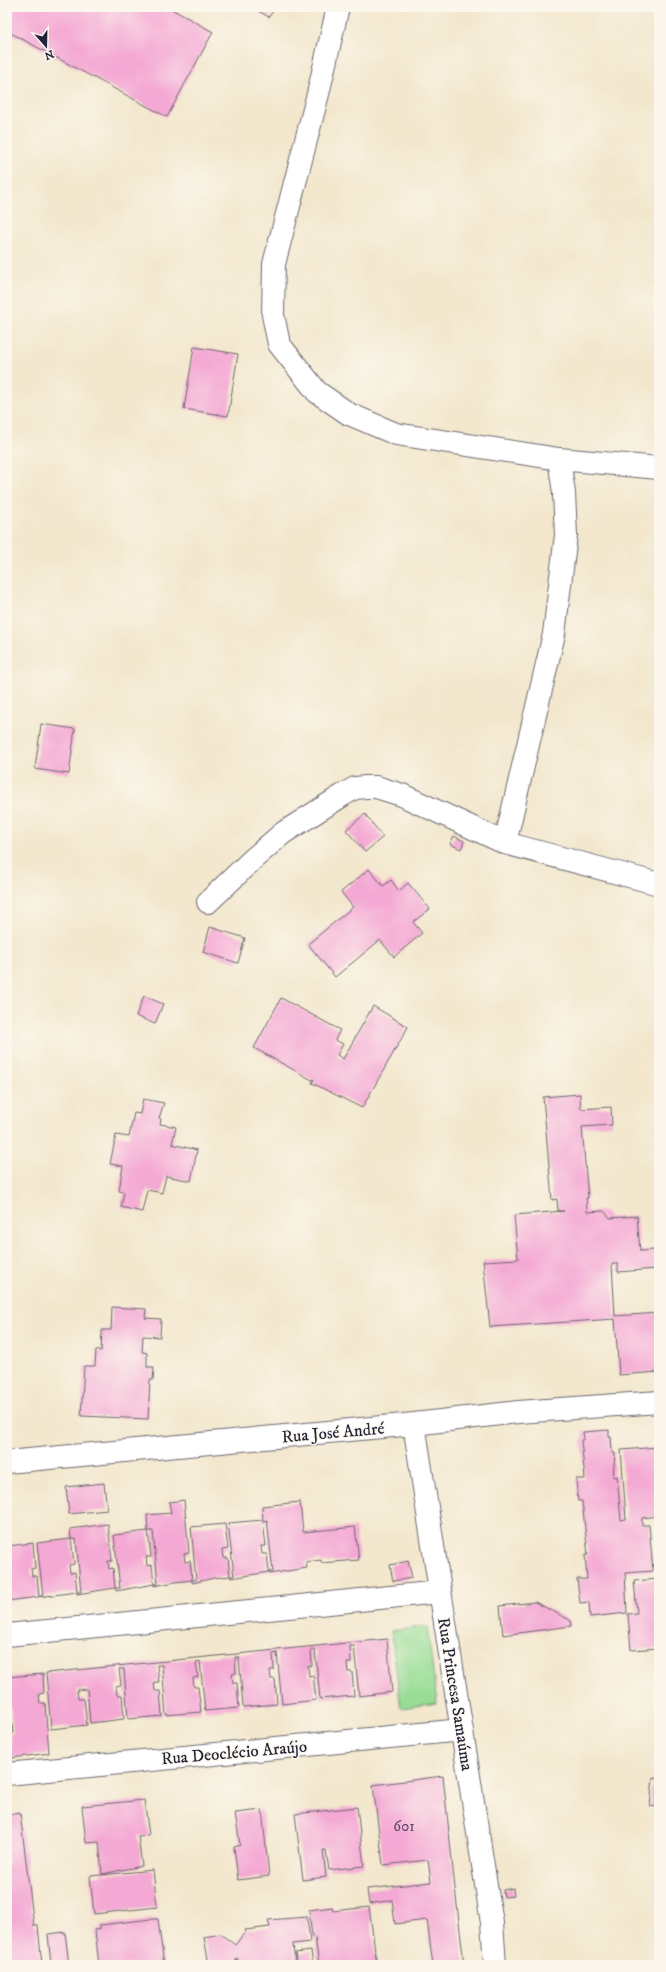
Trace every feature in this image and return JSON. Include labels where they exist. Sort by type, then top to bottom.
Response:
[{"type":"street","points":[[338,7],[318,94],[274,264],[273,315],[279,344],[317,392],[349,414],[396,434],[559,459],[659,468]]},
{"type":"street","points":[[505,843],[554,634],[566,535],[564,493],[559,459]]},
{"type":"street","points":[[208,902],[283,833],[356,788],[376,787],[402,795],[505,843],[659,884]]},
{"type":"street","name":"Rua José André","points":[[7,1462],[414,1424],[518,1412],[659,1402]]},
{"type":"street","name":"Rua Princesa Samaúma","points":[[414,1424],[492,1923],[495,1965]]},
{"type":"street","points":[[7,1635],[440,1592]]},
{"type":"street","name":"Rua Deoclécio Araújo","points":[[7,1774],[462,1730]]},
{"type":"green space","points":[[427,1626],[437,1703],[401,1708],[391,1631]]},
{"type":"building","points":[[7,7],[168,7],[213,32],[167,117],[7,31]]},
{"type":"building","points":[[251,7],[275,7],[269,17]]},
{"type":"building","points":[[194,347],[238,354],[228,416],[184,409]]},
{"type":"building","points":[[41,724],[75,729],[69,774],[35,769]]},
{"type":"building","points":[[365,814],[383,837],[365,852],[346,830]]},
{"type":"building","points":[[454,836],[464,841],[461,849],[450,844]]},
{"type":"building","points":[[369,869],[383,886],[391,880],[399,891],[408,883],[430,909],[413,922],[422,933],[394,957],[380,940],[335,977],[308,944],[353,907],[341,892]]},
{"type":"building","points":[[210,927],[245,938],[238,963],[203,952]]},
{"type":"building","points":[[144,996],[163,1004],[155,1024],[136,1016]]},
{"type":"building","points":[[281,998],[340,1030],[335,1040],[343,1044],[337,1055],[343,1059],[373,1006],[408,1027],[362,1108],[312,1083],[314,1079],[312,1080],[254,1048]]},
{"type":"building","points":[[580,1094],[581,1109],[611,1107],[612,1125],[582,1127],[588,1198],[586,1198],[587,1212],[604,1211],[610,1218],[637,1216],[640,1251],[654,1250],[656,1269],[618,1272],[618,1264],[612,1264],[615,1316],[659,1313],[659,1372],[619,1375],[615,1319],[490,1327],[483,1261],[518,1259],[514,1215],[564,1211],[558,1211],[557,1199],[552,1200],[543,1097]]},
{"type":"building","points":[[143,1099],[164,1103],[159,1118],[161,1119],[160,1124],[176,1127],[172,1144],[197,1150],[191,1181],[166,1176],[162,1193],[147,1190],[142,1212],[121,1207],[124,1192],[119,1191],[123,1166],[110,1164],[116,1135],[129,1137],[134,1113],[140,1114]]},
{"type":"building","points":[[112,1307],[146,1309],[145,1318],[161,1319],[160,1337],[143,1336],[142,1352],[147,1353],[147,1367],[154,1367],[153,1380],[150,1380],[148,1419],[81,1416],[84,1366],[95,1366],[96,1350],[101,1351],[102,1330],[111,1330]]},
{"type":"building","points":[[609,1430],[612,1453],[615,1453],[613,1477],[617,1476],[621,1520],[626,1519],[621,1450],[659,1447],[659,1516],[642,1518],[642,1525],[649,1525],[653,1571],[625,1573],[627,1613],[590,1617],[589,1602],[580,1603],[577,1579],[587,1579],[585,1555],[588,1555],[582,1501],[578,1501],[576,1479],[585,1479],[581,1440],[584,1439],[583,1432]]},
{"type":"building","points":[[104,1483],[107,1510],[69,1514],[66,1487]]},
{"type":"building","points":[[184,1500],[189,1553],[184,1554],[185,1562],[190,1561],[192,1580],[154,1586],[154,1584],[158,1584],[153,1531],[148,1531],[147,1515],[171,1513],[169,1502]]},
{"type":"building","points":[[300,1502],[303,1532],[355,1527],[359,1560],[321,1563],[321,1560],[306,1562],[307,1568],[231,1578],[230,1576],[234,1576],[228,1523],[263,1520],[262,1506]],"holes":[[[267,1520],[273,1572],[269,1572],[267,1554],[262,1554],[261,1546],[266,1546],[263,1521]]]},
{"type":"building","points":[[108,1524],[112,1561],[108,1561],[109,1569],[113,1568],[115,1588],[77,1594],[77,1592],[81,1592],[76,1539],[71,1539],[70,1529]]},
{"type":"building","points":[[225,1524],[228,1549],[222,1550],[223,1558],[228,1558],[230,1576],[192,1583],[192,1580],[196,1580],[191,1527]]},
{"type":"building","points":[[148,1531],[151,1557],[146,1557],[147,1566],[152,1565],[154,1584],[116,1591],[115,1588],[120,1588],[114,1535]]},
{"type":"building","points":[[71,1539],[74,1564],[69,1565],[70,1573],[75,1572],[77,1592],[7,1601],[7,1546],[33,1543],[35,1568],[31,1569],[32,1576],[37,1576],[39,1596],[43,1596],[37,1543]]},
{"type":"building","points":[[408,1561],[412,1578],[393,1581],[390,1565]]},
{"type":"building","points":[[659,1579],[659,1648],[631,1650],[628,1614],[637,1613],[634,1581]]},
{"type":"building","points":[[535,1602],[570,1620],[571,1626],[503,1635],[500,1606]]},
{"type":"building","points":[[387,1639],[392,1692],[359,1696],[354,1646],[350,1646],[351,1663],[347,1663],[348,1672],[352,1672],[354,1696],[320,1699],[315,1650],[311,1650],[312,1666],[308,1666],[309,1676],[313,1675],[316,1700],[282,1704],[277,1653],[273,1654],[274,1670],[270,1670],[271,1679],[275,1679],[277,1704],[243,1707],[239,1657],[235,1657],[236,1673],[232,1674],[233,1683],[237,1683],[239,1708],[205,1711],[200,1661],[196,1662],[198,1677],[193,1678],[194,1687],[198,1687],[201,1712],[166,1715],[162,1665],[157,1665],[159,1682],[154,1682],[155,1691],[160,1691],[162,1716],[128,1719],[124,1669],[119,1669],[121,1685],[116,1686],[117,1695],[122,1695],[124,1719],[90,1723],[87,1689],[77,1690],[78,1699],[84,1699],[87,1725],[51,1729],[46,1673]]},
{"type":"building","points":[[43,1674],[44,1693],[39,1694],[40,1703],[45,1703],[49,1753],[12,1758],[10,1733],[13,1733],[7,1677]]},
{"type":"building","points":[[443,1776],[464,1965],[433,1965],[427,1920],[395,1924],[392,1900],[369,1904],[367,1889],[431,1882],[428,1860],[383,1865],[373,1785]]},
{"type":"building","points":[[653,1777],[659,1778],[659,1807],[650,1806]]},
{"type":"building","points":[[144,1800],[149,1835],[138,1836],[142,1866],[102,1874],[99,1842],[86,1843],[82,1806]]},
{"type":"building","points":[[357,1807],[364,1866],[329,1870],[326,1850],[323,1850],[326,1877],[303,1880],[295,1814]]},
{"type":"building","points":[[262,1810],[269,1876],[238,1880],[234,1847],[240,1845],[235,1813]]},
{"type":"building","points":[[20,1813],[34,1926],[38,1926],[42,1965],[7,1965],[7,1815]]},
{"type":"building","points":[[153,1870],[157,1907],[94,1914],[90,1876]]},
{"type":"building","points":[[513,1888],[514,1896],[504,1897],[503,1890]]},
{"type":"building","points":[[332,1907],[333,1911],[369,1907],[377,1965],[319,1965],[315,1937],[312,1938],[309,1910]]},
{"type":"building","points":[[307,1917],[310,1942],[293,1944],[295,1965],[242,1965],[237,1958],[234,1965],[209,1965],[204,1937],[221,1934],[235,1945],[246,1931],[245,1930],[270,1927],[268,1920]]},
{"type":"building","points":[[158,1919],[164,1965],[99,1965],[95,1930],[100,1929],[100,1925]]},
{"type":"building","points":[[65,1932],[69,1965],[51,1965],[48,1934]]},
{"type":"building","points":[[311,1951],[313,1965],[297,1965],[295,1953]]}]
